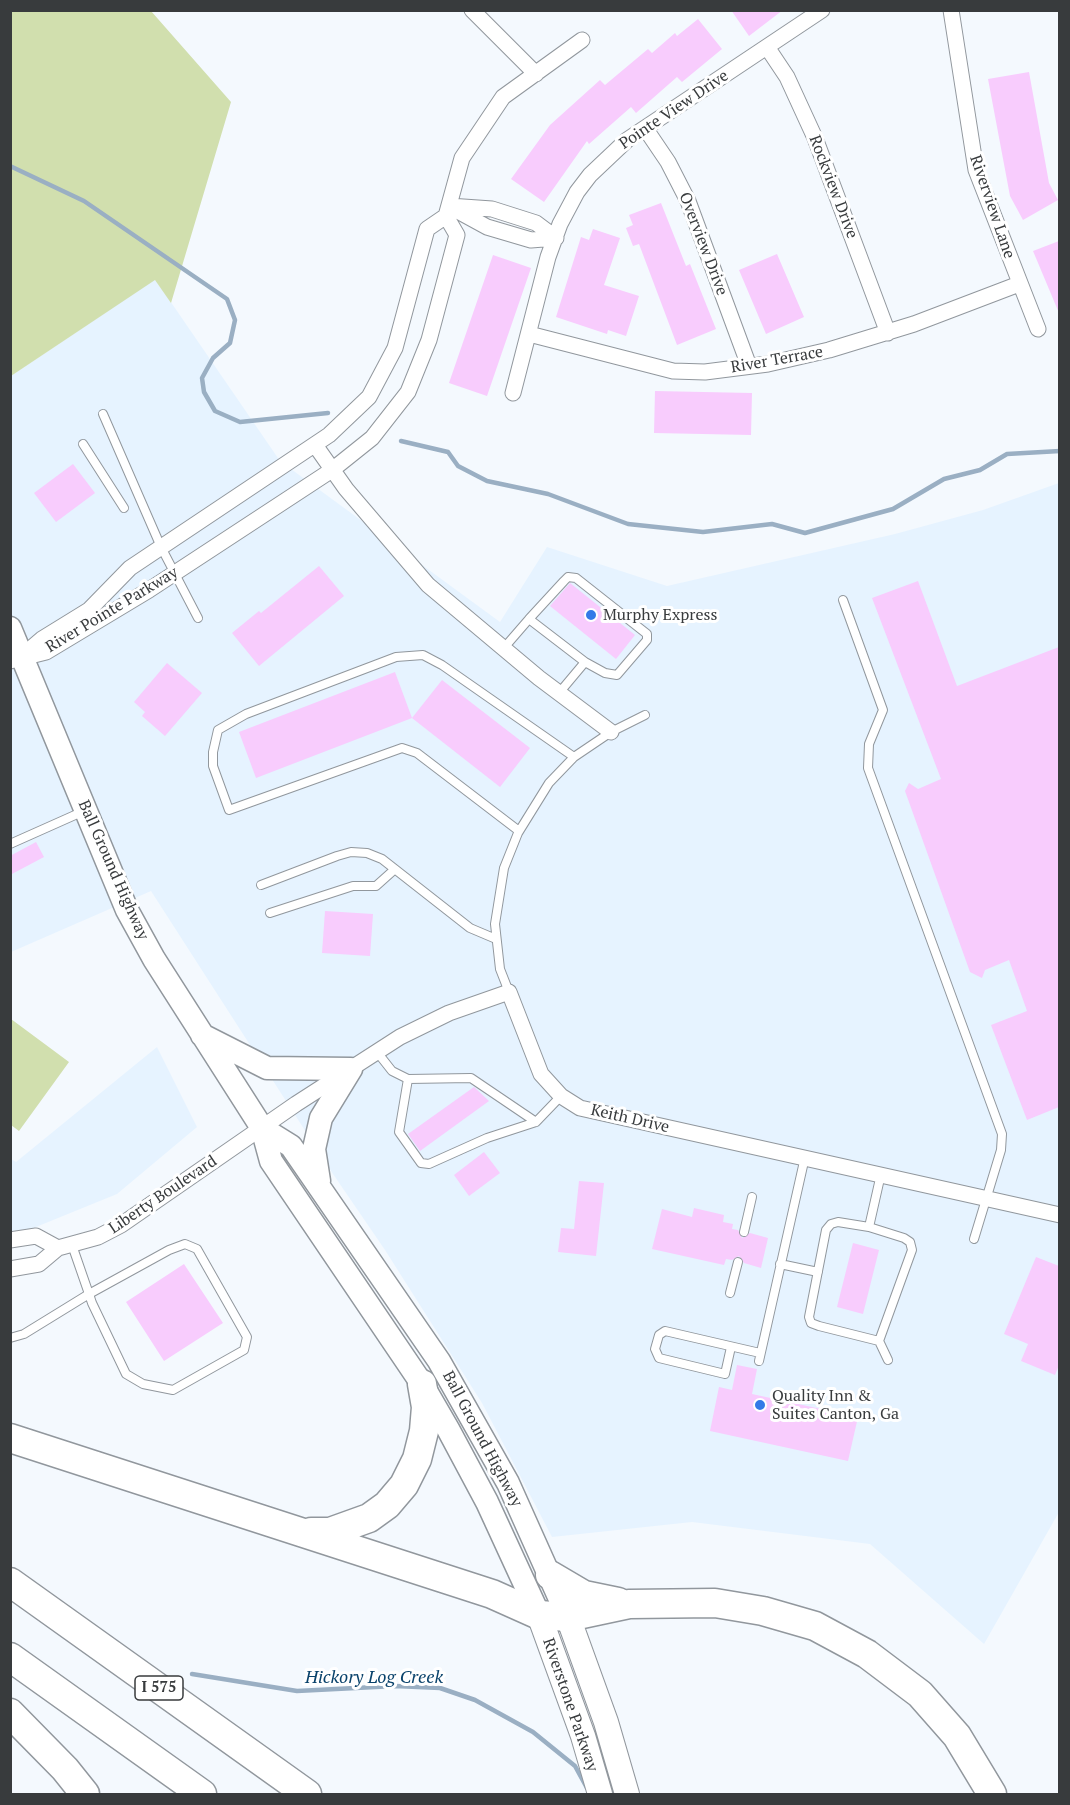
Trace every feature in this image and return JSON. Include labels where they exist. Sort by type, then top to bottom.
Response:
[{"type":"highway","points":[[304,1532],[330,1532],[349,1527],[387,1505],[404,1485],[417,1460],[424,1431],[426,1407],[422,1384]]},
{"type":"highway","points":[[10,1438],[492,1594],[538,1615],[568,1617],[629,1604],[715,1603],[788,1617],[840,1638],[892,1670],[930,1704],[968,1753],[992,1794]]},
{"type":"highway","points":[[550,1575],[584,1595],[629,1604]]},
{"type":"highway","name":"I 575","points":[[10,1582],[306,1794]]},
{"type":"highway","points":[[10,1657],[202,1794]]},
{"type":"highway","points":[[10,1713],[65,1769],[85,1794]]},
{"type":"main road","name":"Ball Ground Highway","points":[[10,628],[16,658],[86,811],[127,910],[154,959],[262,1128],[272,1161],[422,1384],[487,1502],[538,1615]]},
{"type":"main road","points":[[202,1035],[267,1068],[351,1069]]},
{"type":"main road","points":[[320,1188],[315,1164],[316,1134],[329,1100],[351,1069]]},
{"type":"main road","name":"Ball Ground Highway","points":[[262,1128],[291,1146],[455,1387],[508,1483],[568,1617],[606,1722],[627,1794]]},
{"type":"main road","name":"Riverstone Parkway","points":[[538,1615],[583,1736],[600,1794]]},
{"type":"street","points":[[472,10],[536,74]]},
{"type":"street","name":"Pointe View Drive","points":[[513,393],[556,238],[577,192],[590,175],[617,148],[645,128],[822,10]]},
{"type":"street","name":"Riverview Lane","points":[[951,10],[976,170],[1018,284],[1038,329]]},
{"type":"street","points":[[556,238],[536,223],[492,209],[447,211],[462,158],[503,98],[582,40]]},
{"type":"street","name":"Rockview Drive","points":[[767,47],[787,77],[815,138],[888,333]]},
{"type":"street","name":"Overview Drive","points":[[645,128],[668,162],[687,201],[749,366]]},
{"type":"street","name":"River Pointe Parkway","points":[[447,211],[457,235],[420,368],[392,416],[372,438],[332,470],[174,574],[46,652],[16,658],[89,610],[130,568],[315,445],[349,419],[369,397],[395,348],[427,229],[447,211]]},
{"type":"street","name":"River Terrace","points":[[529,334],[673,371],[705,372],[829,350],[888,333],[1018,284]]},
{"type":"street","points":[[315,445],[332,470],[419,576],[503,649],[611,732]]},
{"type":"street","points":[[262,1128],[377,1052],[448,1013],[509,992]]},
{"type":"street","name":"Keith Drive","points":[[509,992],[541,1074],[561,1096],[580,1108],[1059,1215]]},
{"type":"street","name":"Liberty Boulevard","points":[[10,1269],[39,1264],[65,1247],[98,1237],[121,1226],[262,1128]]},
{"type":"street","points":[[10,1240],[36,1236],[65,1247]]},
{"type":"lane","points":[[103,414],[160,547],[198,618]]},
{"type":"lane","points":[[83,444],[124,508]]},
{"type":"lane","points":[[503,649],[529,619],[568,577],[576,578],[644,628],[647,640],[617,675],[605,673],[585,662],[529,619]]},
{"type":"lane","points":[[843,600],[883,710],[870,739],[868,768],[1002,1134],[1001,1150],[974,1239]]},
{"type":"lane","points":[[519,831],[417,753],[402,748],[229,810],[213,766],[213,752],[218,730],[246,714],[396,657],[423,656],[442,665],[574,758]]},
{"type":"lane","points":[[559,693],[585,662]]},
{"type":"lane","points":[[509,992],[500,969],[496,939],[500,888],[519,831],[549,783],[574,758],[611,732],[645,715]]},
{"type":"lane","points":[[10,844],[86,811]]},
{"type":"lane","points":[[261,885],[351,852],[374,855],[461,921],[496,939]]},
{"type":"lane","points":[[270,913],[353,886],[375,886],[384,882],[395,869]]},
{"type":"lane","points":[[377,1052],[392,1071],[408,1079],[471,1078],[536,1122]]},
{"type":"lane","points":[[408,1079],[399,1132],[421,1163],[429,1164],[487,1138],[536,1122],[561,1096]]},
{"type":"lane","points":[[731,1347],[726,1374],[659,1358],[655,1349],[659,1335],[665,1331],[731,1347],[760,1357],[805,1157]]},
{"type":"lane","points":[[869,1227],[881,1174]]},
{"type":"lane","points":[[744,1232],[752,1197]]},
{"type":"lane","points":[[879,1341],[811,1323],[809,1317],[826,1230],[831,1224],[838,1222],[869,1227],[910,1242],[912,1250],[879,1341],[888,1360]]},
{"type":"lane","points":[[10,1338],[24,1334],[89,1294],[169,1250],[185,1244],[197,1249],[247,1337],[244,1350],[173,1390],[143,1384],[126,1374],[89,1294],[65,1247]]},
{"type":"lane","points":[[730,1293],[738,1262]]},
{"type":"lane","points":[[780,1264],[818,1272]]},
{"type":"shaded area","points":[[155,279],[280,461],[500,622],[547,547],[667,586],[895,534],[983,510],[1059,483],[1059,1512],[984,1644],[870,1544],[692,1522],[552,1537],[482,1403],[151,891],[11,952],[11,376]]},
{"type":"shaded area","points":[[157,1047],[197,1127],[117,1194],[31,1229],[11,1231],[11,1159],[16,1162]]},
{"type":"green space","points":[[11,10],[151,11],[231,102],[171,303],[155,280],[11,376]]},
{"type":"green space","points":[[11,1019],[69,1062],[19,1131],[11,1125]]},
{"type":"building","points":[[731,10],[783,10],[749,36]]},
{"type":"building","points":[[698,19],[722,49],[682,82],[677,77],[636,113],[631,107],[589,144],[587,141],[544,202],[511,179],[550,125],[600,80],[605,85],[648,49],[652,53],[675,33],[677,36]]},
{"type":"building","points":[[1029,72],[1049,183],[1058,200],[1023,220],[1010,196],[988,79]]},
{"type":"building","points":[[661,203],[686,266],[690,264],[716,329],[677,345],[639,244],[633,246],[626,228],[633,225],[629,215]]},
{"type":"building","points":[[593,229],[620,238],[604,285],[639,296],[626,336],[608,330],[607,334],[556,317],[581,237],[589,240]]},
{"type":"building","points":[[1059,241],[1059,313],[1033,251]]},
{"type":"building","points":[[777,254],[804,317],[766,334],[739,270]]},
{"type":"building","points":[[493,255],[531,268],[487,396],[449,383]]},
{"type":"building","points":[[655,391],[752,393],[751,435],[654,433]]},
{"type":"building","points":[[73,464],[95,493],[56,522],[34,493]]},
{"type":"building","points":[[319,566],[344,596],[259,666],[232,633],[259,611],[261,613]]},
{"type":"building","points":[[918,581],[957,686],[1059,647],[1059,1107],[1027,1120],[991,1025],[1027,1011],[1009,960],[985,970],[982,978],[970,972],[905,791],[909,783],[918,789],[941,779],[872,598]]},
{"type":"building","points":[[570,583],[635,635],[616,659],[550,606]]},
{"type":"building","points":[[167,663],[202,693],[165,736],[142,716],[145,712],[134,702]]},
{"type":"building","points":[[395,672],[412,718],[256,778],[239,732]]},
{"type":"building","points":[[442,680],[530,748],[500,787],[412,718]]},
{"type":"building","points":[[36,842],[44,857],[10,875],[10,856]]},
{"type":"building","points":[[325,911],[373,914],[370,956],[322,953]]},
{"type":"building","points":[[474,1087],[489,1101],[420,1151],[408,1134]]},
{"type":"building","points":[[484,1152],[500,1173],[469,1196],[454,1175]]},
{"type":"building","points":[[579,1181],[604,1183],[596,1256],[558,1252],[561,1228],[574,1229]]},
{"type":"building","points":[[694,1208],[724,1215],[723,1222],[733,1224],[732,1229],[738,1230],[742,1238],[750,1233],[768,1238],[761,1268],[744,1263],[739,1256],[732,1260],[726,1259],[724,1265],[652,1249],[662,1209],[692,1217]]},
{"type":"building","points":[[853,1243],[879,1250],[863,1314],[837,1307]]},
{"type":"building","points":[[1036,1257],[1059,1266],[1059,1365],[1055,1375],[1021,1361],[1028,1344],[1004,1334]]},
{"type":"building","points":[[184,1264],[223,1323],[164,1361],[126,1302]]},
{"type":"building","name":"Quality Inn & Suites Canton, Ga","points":[[737,1365],[757,1369],[752,1394],[858,1417],[848,1461],[710,1431],[719,1387],[732,1390]]},
{"type":"waterway","points":[[10,166],[84,201],[227,299],[235,320],[230,343],[213,358],[202,378],[204,392],[215,411],[240,422],[328,413]]},
{"type":"waterway","points":[[401,441],[448,452],[458,466],[487,481],[548,494],[628,524],[703,532],[772,524],[805,533],[893,509],[944,479],[980,470],[1007,454],[1060,451]]},
{"type":"waterway","name":"Hickory Log Creek","points":[[192,1674],[297,1691],[395,1686],[440,1688],[475,1700],[533,1732],[575,1766],[587,1788]]},
{"type":"place","name":"Murphy Express","points":[[591,615]]},
{"type":"place","name":"Quality Inn & Suites Canton, Ga","points":[[760,1405]]}]
